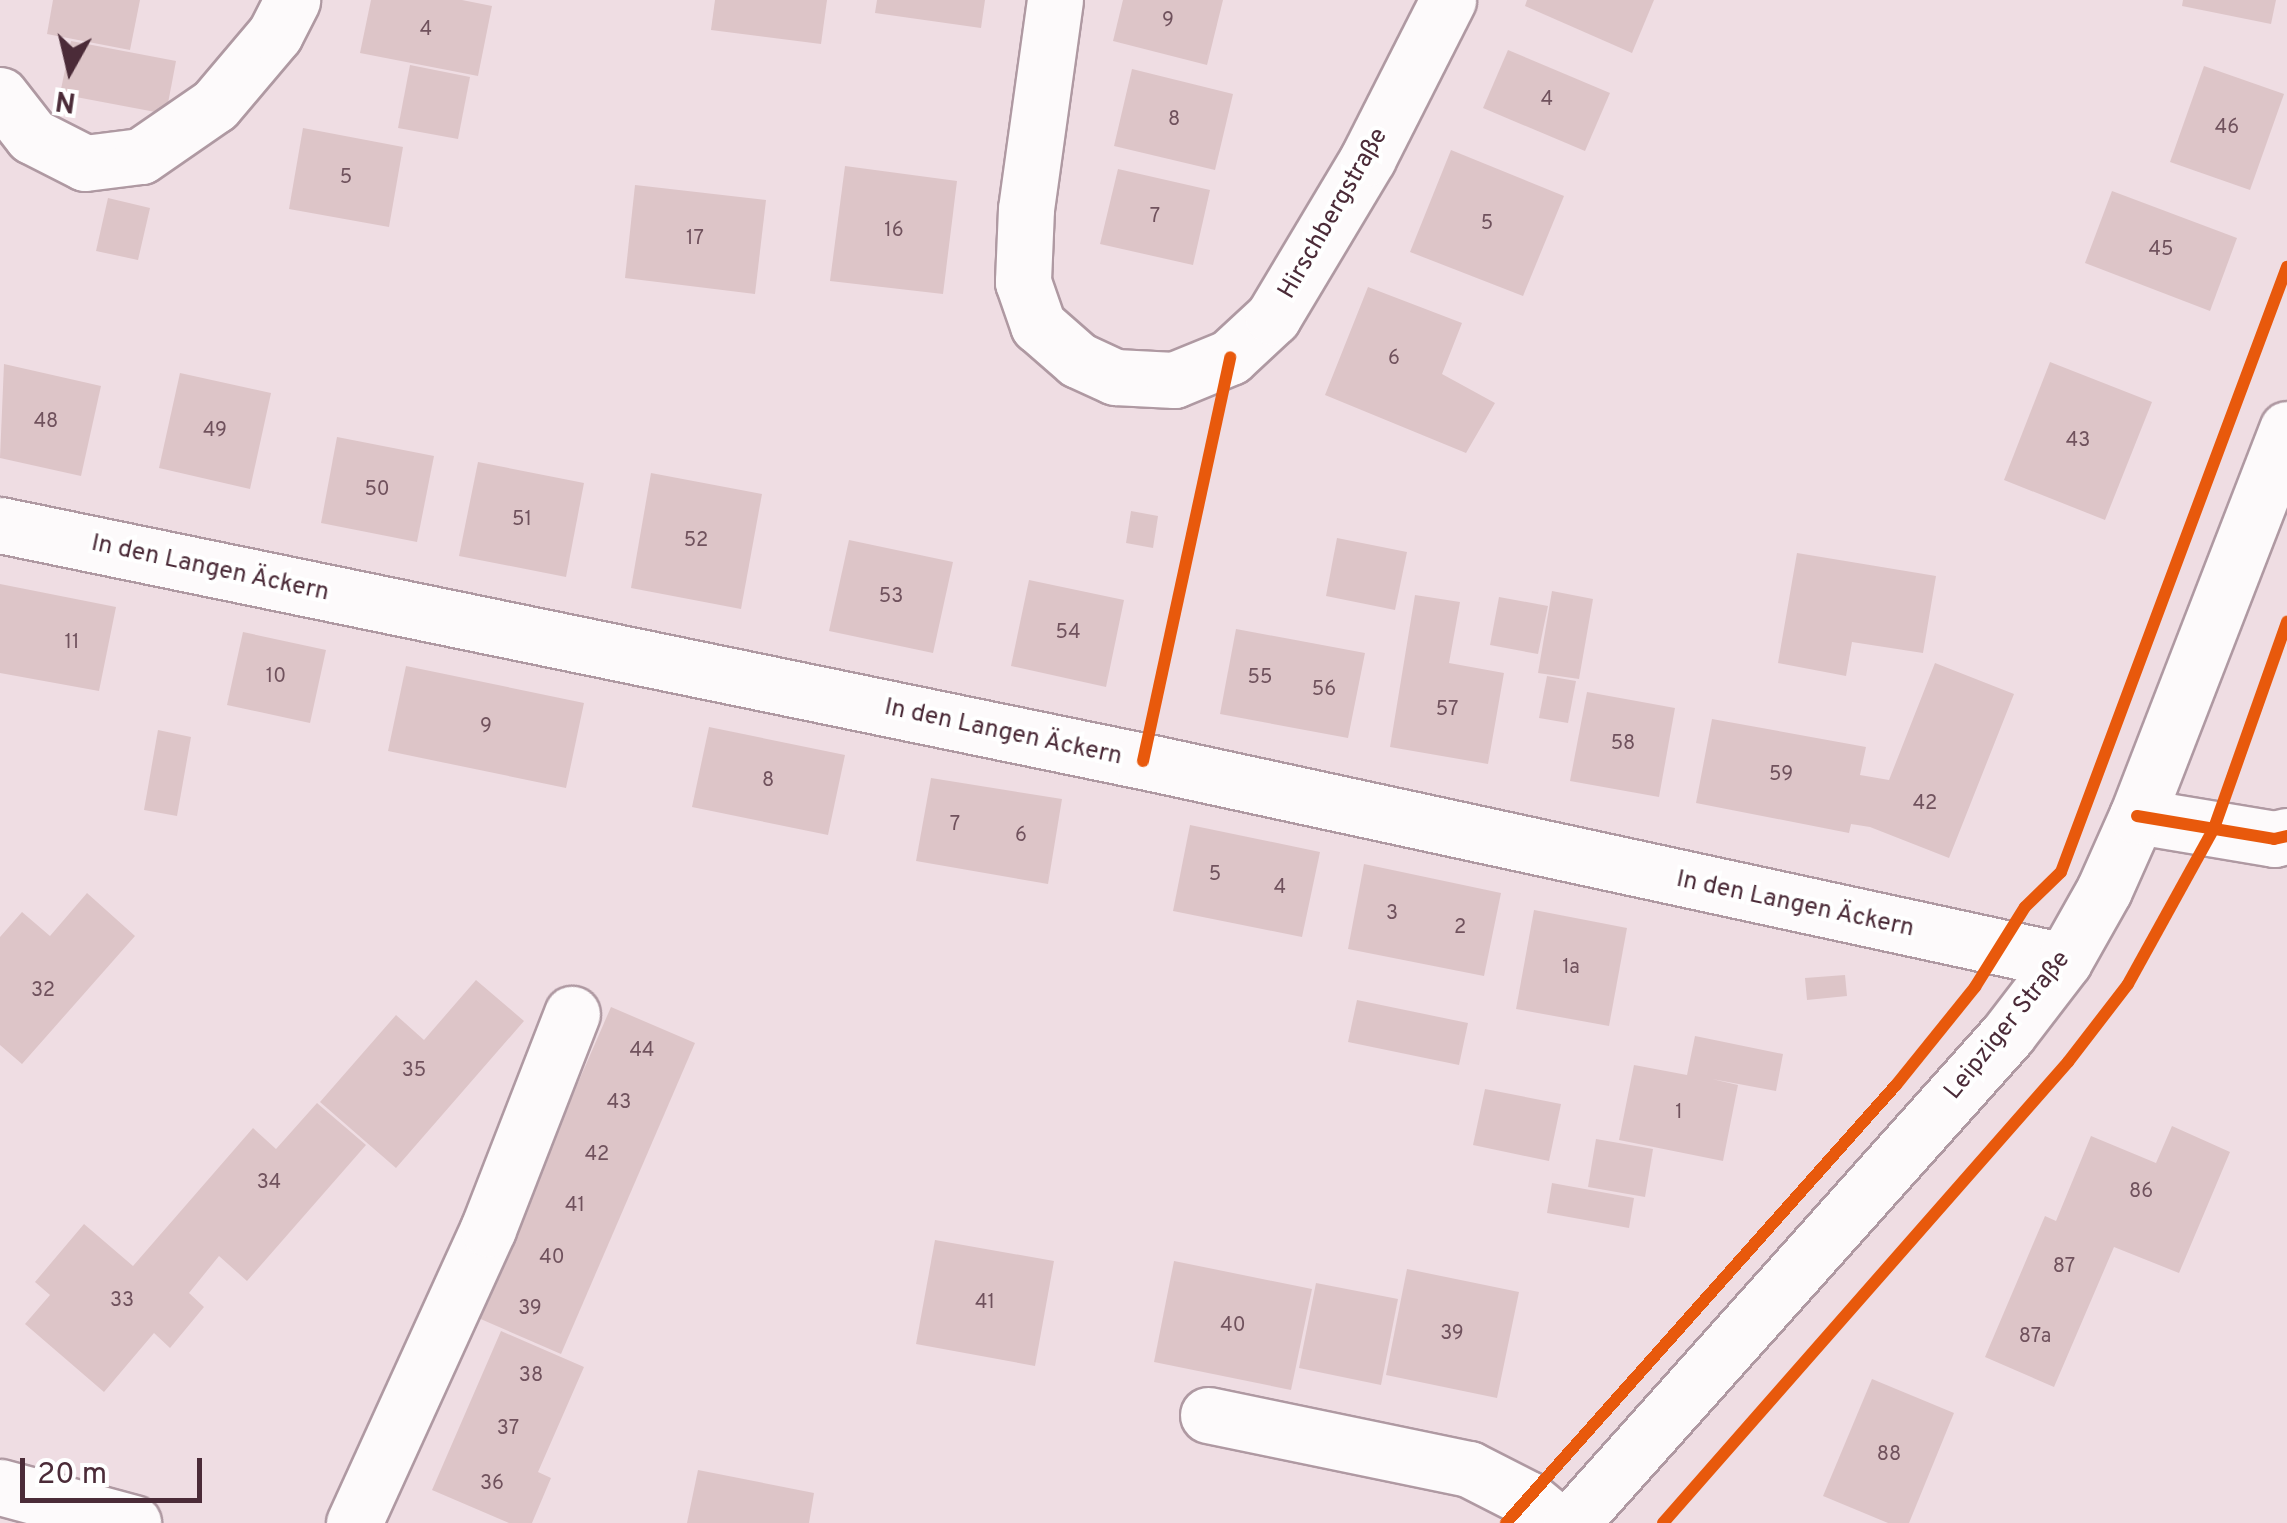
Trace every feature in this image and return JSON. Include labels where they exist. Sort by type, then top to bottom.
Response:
[{"type":"street","points":[[0,95],[32,136],[85,163],[140,156],[215,105],[275,34],[292,0]]},
{"type":"street","name":"Hirschbergstraße","points":[[1055,0],[1026,209],[1023,282],[1038,325],[1078,360],[1115,377],[1174,380],[1230,357],[1273,317],[1368,158],[1448,0]]},
{"type":"street","name":"Leipziger Straße","points":[[1571,1523],[1995,1048],[2064,961],[2104,890],[2138,816],[2287,430]]},
{"type":"street","name":"In den Langen Äckern","points":[[0,526],[1143,762],[2064,961]]},
{"type":"street","points":[[2138,816],[2274,838],[2287,836]]},
{"type":"street","points":[[354,1523],[488,1229],[572,1014]]},
{"type":"street","points":[[1208,1415],[1469,1469],[1528,1499],[1557,1523]]},
{"type":"street","points":[[0,1487],[133,1523]]},
{"type":"building","points":[[53,0],[140,0],[130,50],[47,34]]},
{"type":"building","points":[[371,0],[462,0],[492,6],[478,76],[360,53]]},
{"type":"building","points":[[715,0],[827,0],[821,44],[711,30]]},
{"type":"building","points":[[877,0],[985,0],[981,28],[875,13]]},
{"type":"building","points":[[1123,0],[1223,0],[1207,65],[1113,41]]},
{"type":"building","points":[[1527,0],[1654,0],[1632,53],[1525,6]]},
{"type":"building","points":[[2183,0],[2276,0],[2271,24],[2182,6]]},
{"type":"building","points":[[71,41],[176,61],[166,114],[60,94]]},
{"type":"building","points":[[1508,50],[1610,93],[1585,151],[1483,108]]},
{"type":"building","points":[[410,65],[470,77],[458,139],[398,128]]},
{"type":"building","points":[[2204,66],[2284,94],[2250,190],[2170,162]]},
{"type":"building","points":[[1132,69],[1233,94],[1215,170],[1114,146]]},
{"type":"building","points":[[303,128],[403,147],[389,227],[289,209]]},
{"type":"building","points":[[1451,150],[1564,196],[1523,296],[1410,252]]},
{"type":"building","points":[[845,166],[957,181],[943,294],[830,281]]},
{"type":"building","points":[[1118,169],[1210,190],[1193,265],[1100,244]]},
{"type":"building","points":[[635,185],[766,200],[755,294],[625,278]]},
{"type":"building","points":[[2112,191],[2237,238],[2210,311],[2085,263]]},
{"type":"building","points":[[108,198],[150,208],[138,260],[96,251]]},
{"type":"building","points":[[1368,287],[1462,323],[1442,374],[1495,403],[1466,453],[1325,395]]},
{"type":"building","points":[[2050,362],[2152,402],[2105,520],[2004,480]]},
{"type":"building","points":[[4,364],[101,386],[81,476],[0,458]]},
{"type":"building","points":[[180,373],[271,393],[250,489],[159,468]]},
{"type":"building","points":[[337,437],[434,456],[417,542],[321,523]]},
{"type":"building","points":[[478,462],[584,483],[566,577],[459,556]]},
{"type":"building","points":[[651,473],[762,494],[741,609],[631,588]]},
{"type":"building","points":[[1131,511],[1158,516],[1153,548],[1126,543]]},
{"type":"building","points":[[1337,538],[1407,552],[1395,610],[1326,596]]},
{"type":"building","points":[[849,540],[953,562],[933,653],[829,631]]},
{"type":"building","points":[[1797,553],[1936,576],[1923,653],[1852,642],[1846,676],[1778,663]]},
{"type":"building","points":[[1029,580],[1124,600],[1106,687],[1011,666]]},
{"type":"building","points":[[0,584],[116,607],[99,691],[0,673]]},
{"type":"building","points":[[1552,591],[1593,599],[1579,679],[1538,673]]},
{"type":"building","points":[[1415,595],[1460,602],[1449,663],[1504,673],[1488,764],[1390,747]]},
{"type":"building","points":[[1499,597],[1548,606],[1538,654],[1490,645]]},
{"type":"building","points":[[1236,629],[1365,653],[1348,738],[1220,714]]},
{"type":"building","points":[[243,632],[326,650],[310,723],[227,705]]},
{"type":"building","points":[[1935,663],[2014,694],[1949,858],[1870,827],[1851,824],[1849,833],[1696,803],[1712,719],[1866,747],[1860,775],[1889,780]]},
{"type":"building","points":[[406,666],[584,703],[566,788],[388,751]]},
{"type":"building","points":[[1547,676],[1576,681],[1568,723],[1539,718]]},
{"type":"building","points":[[1587,692],[1675,708],[1659,797],[1570,781]]},
{"type":"building","points":[[709,727],[845,755],[828,835],[692,807]]},
{"type":"building","points":[[158,730],[191,737],[177,816],[144,810]]},
{"type":"building","points":[[931,778],[1062,799],[1048,884],[916,861]]},
{"type":"building","points":[[1190,825],[1320,852],[1302,937],[1173,911]]},
{"type":"building","points":[[1364,864],[1501,893],[1484,976],[1348,949]]},
{"type":"building","points":[[87,893],[135,936],[22,1064],[0,1045],[0,937],[22,912],[50,936]]},
{"type":"building","points":[[1534,910],[1627,928],[1609,1026],[1516,1009]]},
{"type":"building","points":[[1845,975],[1847,996],[1807,1000],[1805,978]]},
{"type":"building","points":[[476,980],[524,1021],[396,1168],[320,1102],[396,1015],[424,1040]]},
{"type":"building","points":[[1357,1000],[1468,1023],[1459,1065],[1348,1042]]},
{"type":"building","points":[[611,1007],[695,1043],[561,1354],[476,1317]]},
{"type":"building","points":[[1695,1036],[1783,1054],[1776,1091],[1712,1079],[1738,1085],[1723,1161],[1619,1140],[1634,1065],[1687,1075]]},
{"type":"building","points":[[1485,1089],[1561,1104],[1549,1161],[1473,1145]]},
{"type":"building","points":[[317,1103],[366,1145],[247,1281],[219,1256],[189,1293],[204,1307],[170,1348],[154,1333],[104,1392],[25,1324],[50,1295],[35,1282],[84,1224],[133,1266],[253,1128],[276,1149]]},
{"type":"building","points":[[2172,1126],[2230,1152],[2179,1273],[2114,1247],[2054,1387],[1985,1357],[2045,1216],[2056,1221],[2091,1136],[2156,1163]]},
{"type":"building","points":[[1596,1139],[1653,1149],[1645,1197],[1588,1187]]},
{"type":"building","points":[[1552,1183],[1634,1198],[1629,1228],[1547,1213]]},
{"type":"building","points":[[935,1240],[1054,1261],[1035,1366],[916,1344]]},
{"type":"building","points":[[1174,1261],[1312,1289],[1291,1390],[1154,1362]]},
{"type":"building","points":[[1407,1269],[1519,1292],[1497,1398],[1386,1375]]},
{"type":"building","points":[[1316,1283],[1398,1299],[1381,1385],[1299,1368]]},
{"type":"building","points":[[501,1331],[584,1367],[538,1472],[551,1478],[532,1523],[509,1523],[432,1490]]},
{"type":"building","points":[[1872,1379],[1954,1413],[1909,1523],[1888,1523],[1823,1496]]},
{"type":"building","points":[[698,1470],[814,1493],[809,1523],[687,1523]]},
{"type":"cycle path","points":[[1506,1523],[1896,1085],[1975,987],[2025,907],[2061,872],[2287,267]]},
{"type":"cycle path","points":[[1143,761],[1230,357]]},
{"type":"cycle path","points":[[1663,1523],[2068,1062],[2128,984],[2214,828],[2287,622]]},
{"type":"cycle path","points":[[2137,816],[2274,839],[2287,836]]}]
